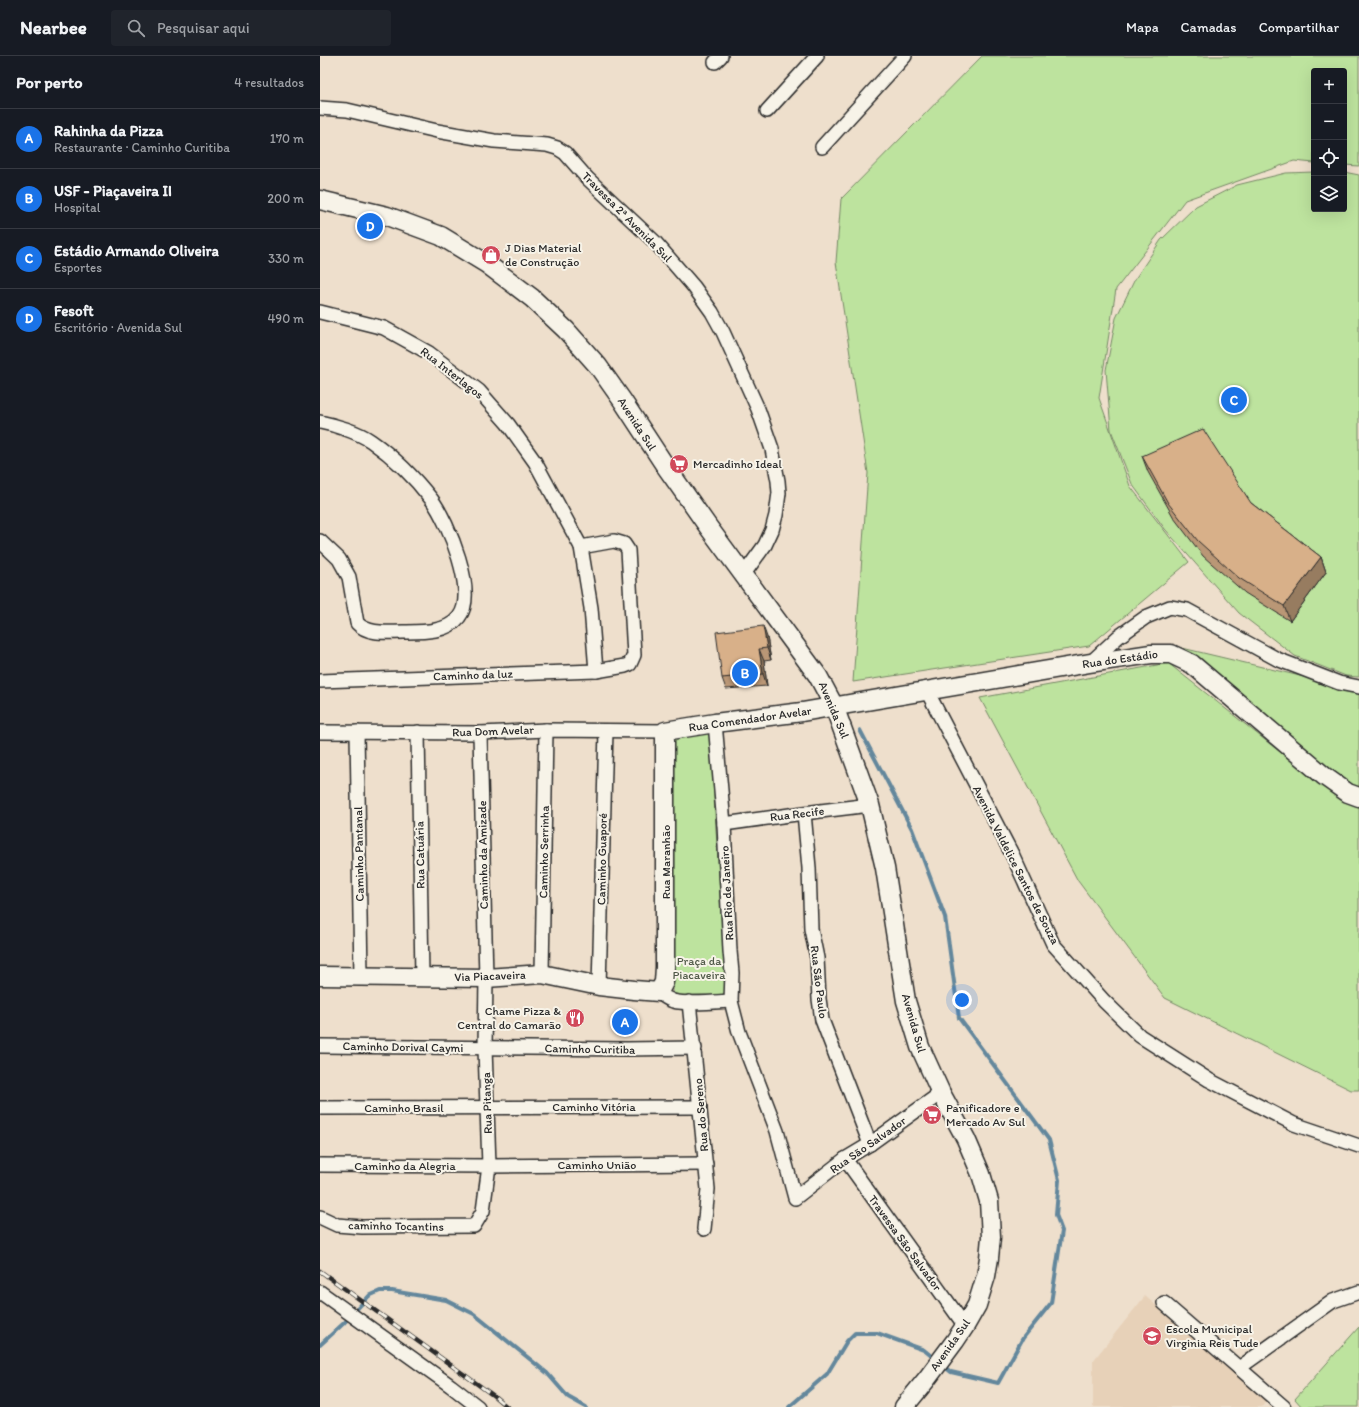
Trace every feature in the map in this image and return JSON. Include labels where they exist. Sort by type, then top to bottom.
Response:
[{"type":"street","points":[[767,111],[817,56]]},
{"type":"street","points":[[822,147],[905,56]]},
{"type":"street","name":"Travessa 2ª Avenida Sul","points":[[320,108],[347,110],[444,133],[494,141],[547,145],[557,148],[565,154],[587,178],[655,242],[694,287],[712,312],[723,332],[758,409],[772,449],[779,493],[776,515],[765,545],[744,574]]},
{"type":"street","name":"Avenida Sul","points":[[320,200],[386,216],[441,236],[487,264],[532,298],[566,330],[598,366],[673,477],[818,676],[834,706],[870,805],[885,868],[906,1000],[920,1047],[966,1139],[981,1174],[989,1201],[991,1237],[989,1258],[986,1276],[977,1305],[955,1341],[904,1407]]},
{"type":"street","name":"Rua Interlagos","points":[[320,312],[384,328],[429,353],[479,391],[508,424],[536,462],[581,547],[591,608],[596,671]]},
{"type":"street","points":[[320,422],[337,425],[370,440],[414,478],[433,501],[451,534],[459,558],[463,575],[465,599],[464,608],[459,617],[451,624],[429,632],[374,631],[358,625],[356,623],[348,577],[339,559],[320,541]]},
{"type":"street","name":"Caminho da luz","points":[[320,681],[596,671],[630,664],[634,655],[628,550],[624,544],[614,540],[581,547]]},
{"type":"street","points":[[1090,663],[1118,637],[1146,617],[1170,607],[1187,610],[1276,659],[1339,682],[1359,687]]},
{"type":"street","name":"Rua do Estádio","points":[[834,706],[1090,663],[1151,654],[1171,654],[1192,664],[1324,776],[1348,793],[1359,797]]},
{"type":"street","name":"Avenida Valdelice Santos de Souza","points":[[927,691],[1013,856],[1053,944],[1104,1002],[1140,1036],[1209,1080],[1294,1124],[1359,1146]]},
{"type":"street","name":"Rua Comendador Avelar","points":[[666,731],[802,712],[834,706]]},
{"type":"street","name":"Rua Rio de Janeiro","points":[[715,723],[724,824],[732,973],[731,1001],[739,1032],[777,1131],[795,1198]]},
{"type":"street","name":"Rua Dom Avelar","points":[[320,732],[480,733],[546,730],[666,731]]},
{"type":"street","name":"Caminho Serrinha","points":[[542,974],[546,730]]},
{"type":"street","name":"Caminho Guaporé","points":[[599,986],[606,731]]},
{"type":"street","name":"Rua Maranhão","points":[[659,992],[664,982],[665,967],[666,731]]},
{"type":"street","name":"Caminho Pantanal","points":[[357,732],[361,976]]},
{"type":"street","name":"Rua Catuária","points":[[418,732],[422,977]]},
{"type":"street","name":"Caminho da Amizade","points":[[480,733],[486,978]]},
{"type":"street","name":"Rua Recife","points":[[724,824],[870,805]]},
{"type":"street","name":"Rua São Paulo","points":[[804,813],[809,868],[811,929],[817,958],[818,999],[822,1020],[870,1144]]},
{"type":"street","name":"Via Piacaveira","points":[[320,976],[486,978],[542,974],[599,986],[659,992]]},
{"type":"street","name":"Rua Pitanga","points":[[474,1226],[483,1211],[489,1166],[485,1048],[486,978]]},
{"type":"street","points":[[659,992],[671,1000],[710,1003],[731,1001]]},
{"type":"street","name":"Rua do Sereno","points":[[689,1002],[695,1048],[708,1189],[704,1229]]},
{"type":"street","name":"Caminho Dorival Caymi","points":[[320,1046],[485,1048]]},
{"type":"street","name":"Caminho Curitiba","points":[[485,1048],[695,1048]]},
{"type":"street","name":"Rua São Salvador","points":[[795,1198],[845,1159],[870,1144],[942,1093]]},
{"type":"street","name":"Caminho Vitória","points":[[488,1108],[700,1107]]},
{"type":"street","name":"Caminho Brasil","points":[[320,1108],[488,1108]]},
{"type":"street","name":"Travessa São Salvador","points":[[845,1159],[965,1326]]},
{"type":"street","name":"Caminho União","points":[[489,1166],[706,1164]]},
{"type":"street","name":"Caminho da Alegria","points":[[320,1165],[489,1166]]},
{"type":"street","name":"caminho Tocantins","points":[[320,1218],[337,1225],[362,1227],[474,1226]]},
{"type":"street","points":[[320,1292],[478,1407]]},
{"type":"street","points":[[1239,1368],[1333,1301],[1359,1292]]},
{"type":"street","points":[[1164,1303],[1284,1407]]},
{"type":"shaded area","name":"Escola Municipal Virginia Reis Tude","points":[[1145,1296],[1267,1400],[1262,1407],[1093,1407],[1093,1361]]},
{"type":"green space","points":[[982,56],[1359,56],[1359,166],[1347,165],[1347,68],[1311,68],[1311,163],[1294,161],[1185,200],[1116,289],[1099,398],[1130,486],[1189,562],[1089,646],[853,682],[868,473],[836,262],[841,199]]},
{"type":"green space","points":[[1311,172],[1311,212],[1347,212],[1347,173],[1359,175],[1359,677],[1346,676],[1295,656],[1239,613],[1165,529],[1132,484],[1111,430],[1106,370],[1116,318],[1135,279],[1161,240],[1196,206],[1237,185],[1286,173]]},
{"type":"green space","points":[[1178,647],[1359,690],[1359,787],[1345,782]]},
{"type":"green space","points":[[1168,663],[1338,798],[1359,804],[1359,1090],[1351,1090],[1165,998],[1078,881],[980,698]]},
{"type":"green space","name":"Praça da Piacaveira","points":[[710,731],[726,994],[673,996],[674,735]]},
{"type":"green space","points":[[1359,1327],[1359,1407],[1302,1407],[1295,1399]]},
{"type":"building","points":[[1203,429],[1251,503],[1321,557],[1284,606],[1239,578],[1198,541],[1168,503],[1142,456]]},
{"type":"building","points":[[763,626],[767,648],[759,649],[763,674],[722,678],[716,632]]},
{"type":"waterway","points":[[860,730],[912,829],[945,917],[959,1018],[1049,1140],[1059,1180],[1056,1215],[1062,1231],[1051,1303],[1023,1338],[998,1383],[951,1372],[942,1365]]},
{"type":"waterway","points":[[320,1345],[344,1323],[369,1296],[380,1291],[392,1291],[446,1300],[474,1314],[547,1373],[568,1397],[586,1407]]},
{"type":"waterway","points":[[789,1407],[827,1374],[847,1341],[855,1333],[877,1333],[924,1350],[935,1359]]},
{"type":"railway","points":[[320,1271],[494,1396],[507,1407]]},
{"type":"place","name":"Fesoft","points":[[370,226]]},
{"type":"place","name":"J Dias Material de Construção","points":[[491,255]]},
{"type":"place","name":"Estádio Armando Oliveira","points":[[1234,400]]},
{"type":"place","name":"Mercadinho Ideal","points":[[679,464]]},
{"type":"place","name":"USF - Piaçaveira II","points":[[745,673]]},
{"type":"place","name":"Chame Pizza & Central do Camarão","points":[[575,1018]]},
{"type":"place","name":"Rahinha da Pizza","points":[[625,1022]]},
{"type":"place","name":"Panificadore e Mercado Av Sul","points":[[932,1115]]},
{"type":"place","name":"Escola Municipal Virginia Reis Tude","points":[[1152,1336]]}]
